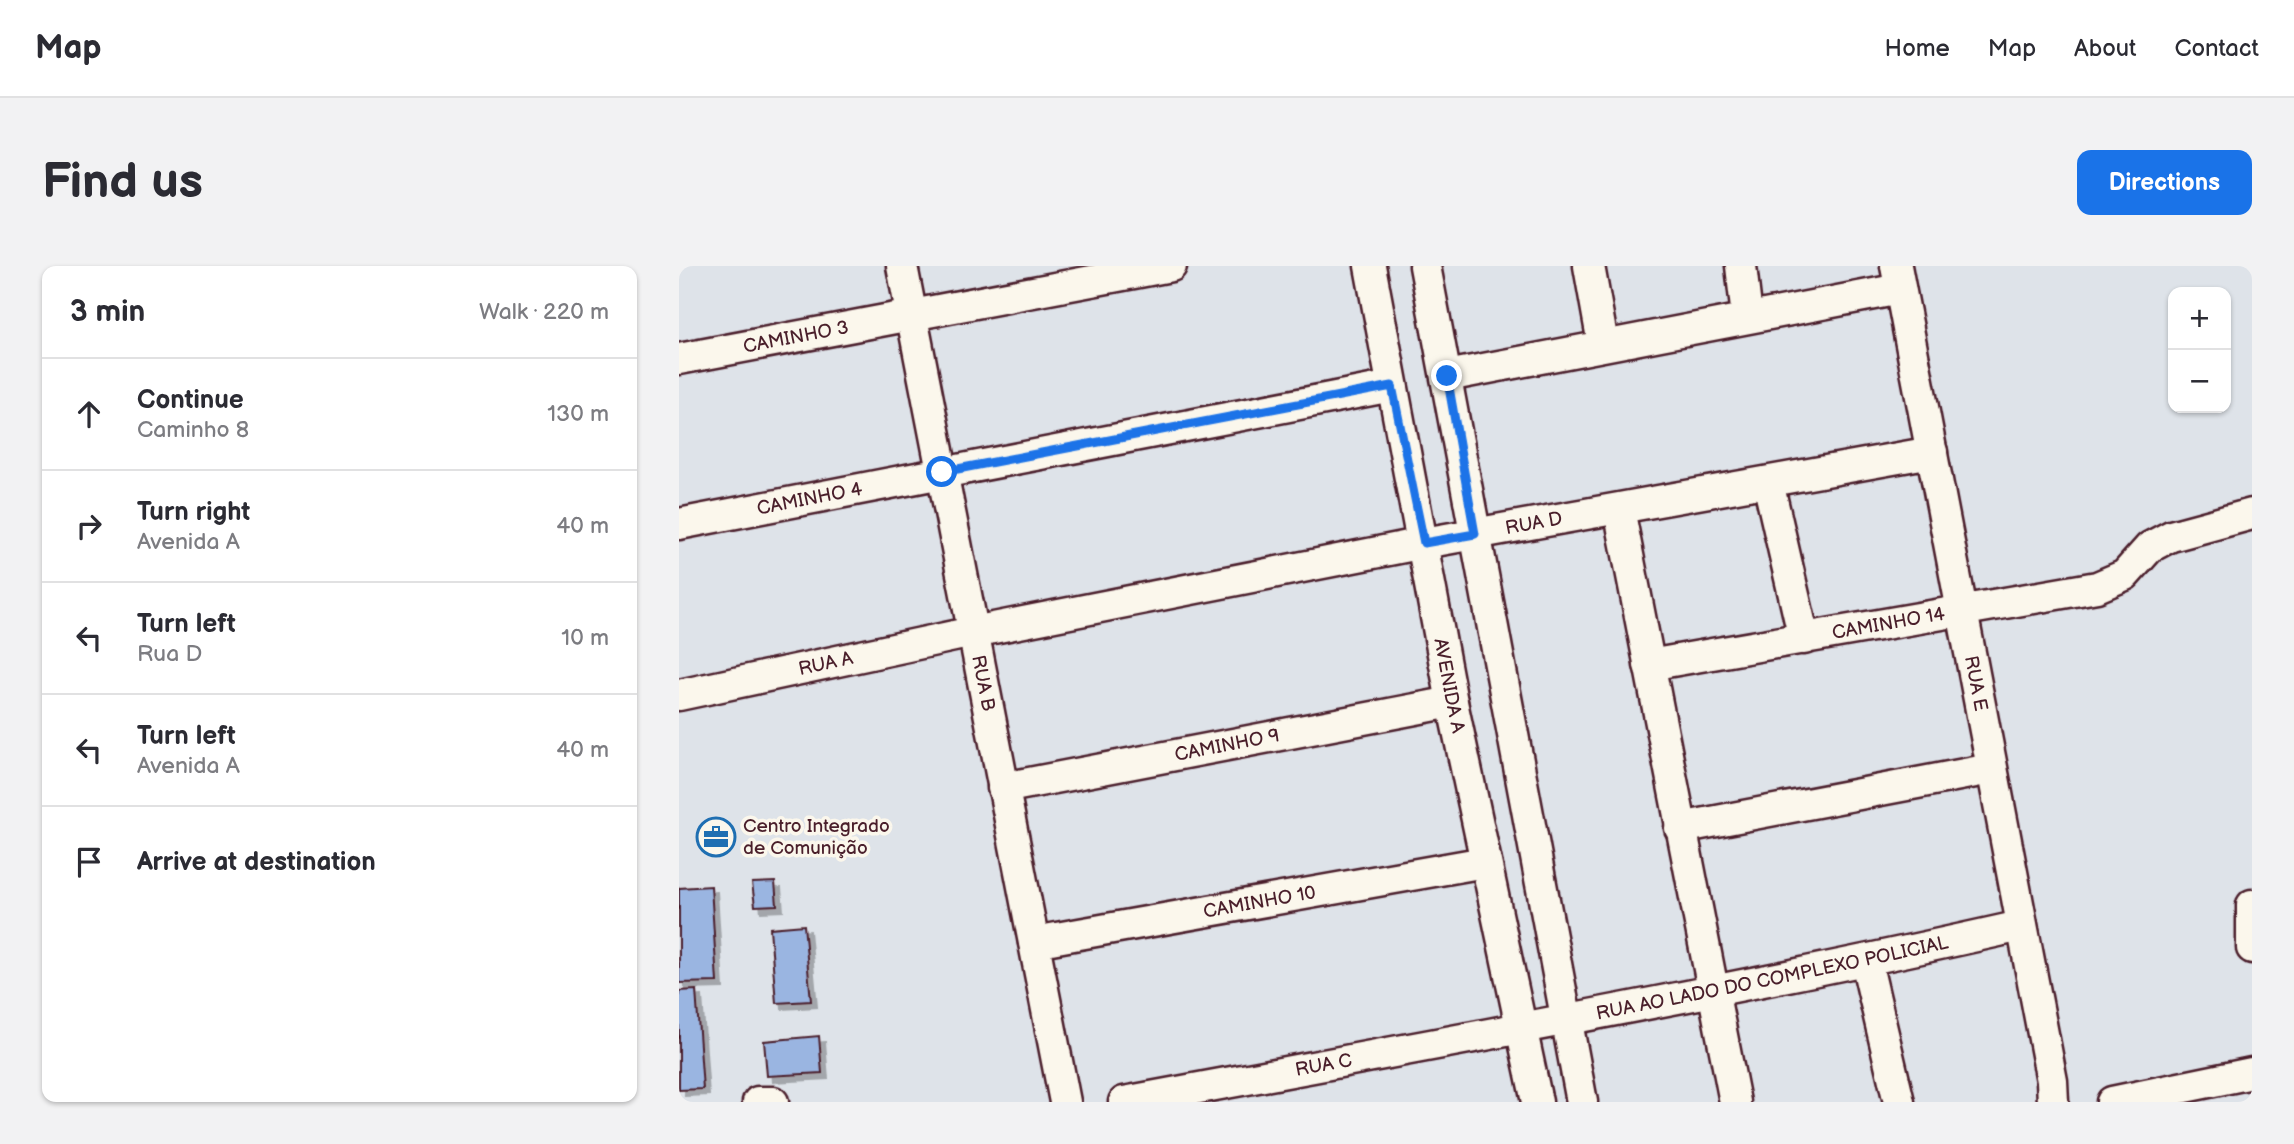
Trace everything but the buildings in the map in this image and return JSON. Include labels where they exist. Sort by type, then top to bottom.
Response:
[{"type":"street","name":"RUA B","points":[[902,266],[1065,1102]]},
{"type":"street","name":"CAMINHO 3","points":[[679,359],[1171,266]]},
{"type":"street","name":"AVENIDA A","points":[[1370,266],[1452,702],[1537,1102]]},
{"type":"street","points":[[1425,266],[1583,1102]]},
{"type":"street","points":[[1589,266],[1602,344]]},
{"type":"street","points":[[1741,266],[1747,317]]},
{"type":"street","points":[[1447,376],[1747,317],[1898,277]]},
{"type":"street","name":"RUA E","points":[[1898,277],[2052,1081],[2053,1102]]},
{"type":"street","name":"CAMINHO 4","points":[[679,524],[1392,386]]},
{"type":"street","name":"RUA D","points":[[973,632],[1424,543],[1932,452]]},
{"type":"street","points":[[1768,482],[1804,639]]},
{"type":"street","points":[[1619,509],[1711,994],[1735,1102]]},
{"type":"street","name":"CAMINHO 14","points":[[1649,665],[2097,587],[2125,575],[2150,547],[2171,536],[2252,514]]},
{"type":"street","name":"RUA A","points":[[679,695],[973,632]]},
{"type":"street","name":"CAMINHO 9","points":[[1003,788],[1452,702]]},
{"type":"street","points":[[1680,828],[1991,769]]},
{"type":"street","name":"CAMINHO 10","points":[[1034,942],[1485,862]]},
{"type":"street","points":[[2252,905],[2252,948]]},
{"type":"street","name":"RUA AO LADO DO COMPLEXO POLICIAL","points":[[1523,1027],[1567,1017],[1711,994],[2021,926]]},
{"type":"street","points":[[1866,961],[1899,1102]]},
{"type":"street","name":"RUA C","points":[[1124,1102],[1523,1027]]},
{"type":"street","points":[[2122,1101],[2252,1073]]},
{"type":"street","points":[[758,1102],[773,1102]]},
{"type":"place","name":"Centro Integrado de Comunição","points":[[716,837]]},
{"type":"route","points":[[942,472],[1392,386],[1424,543],[1475,534],[1447,376]]}]
